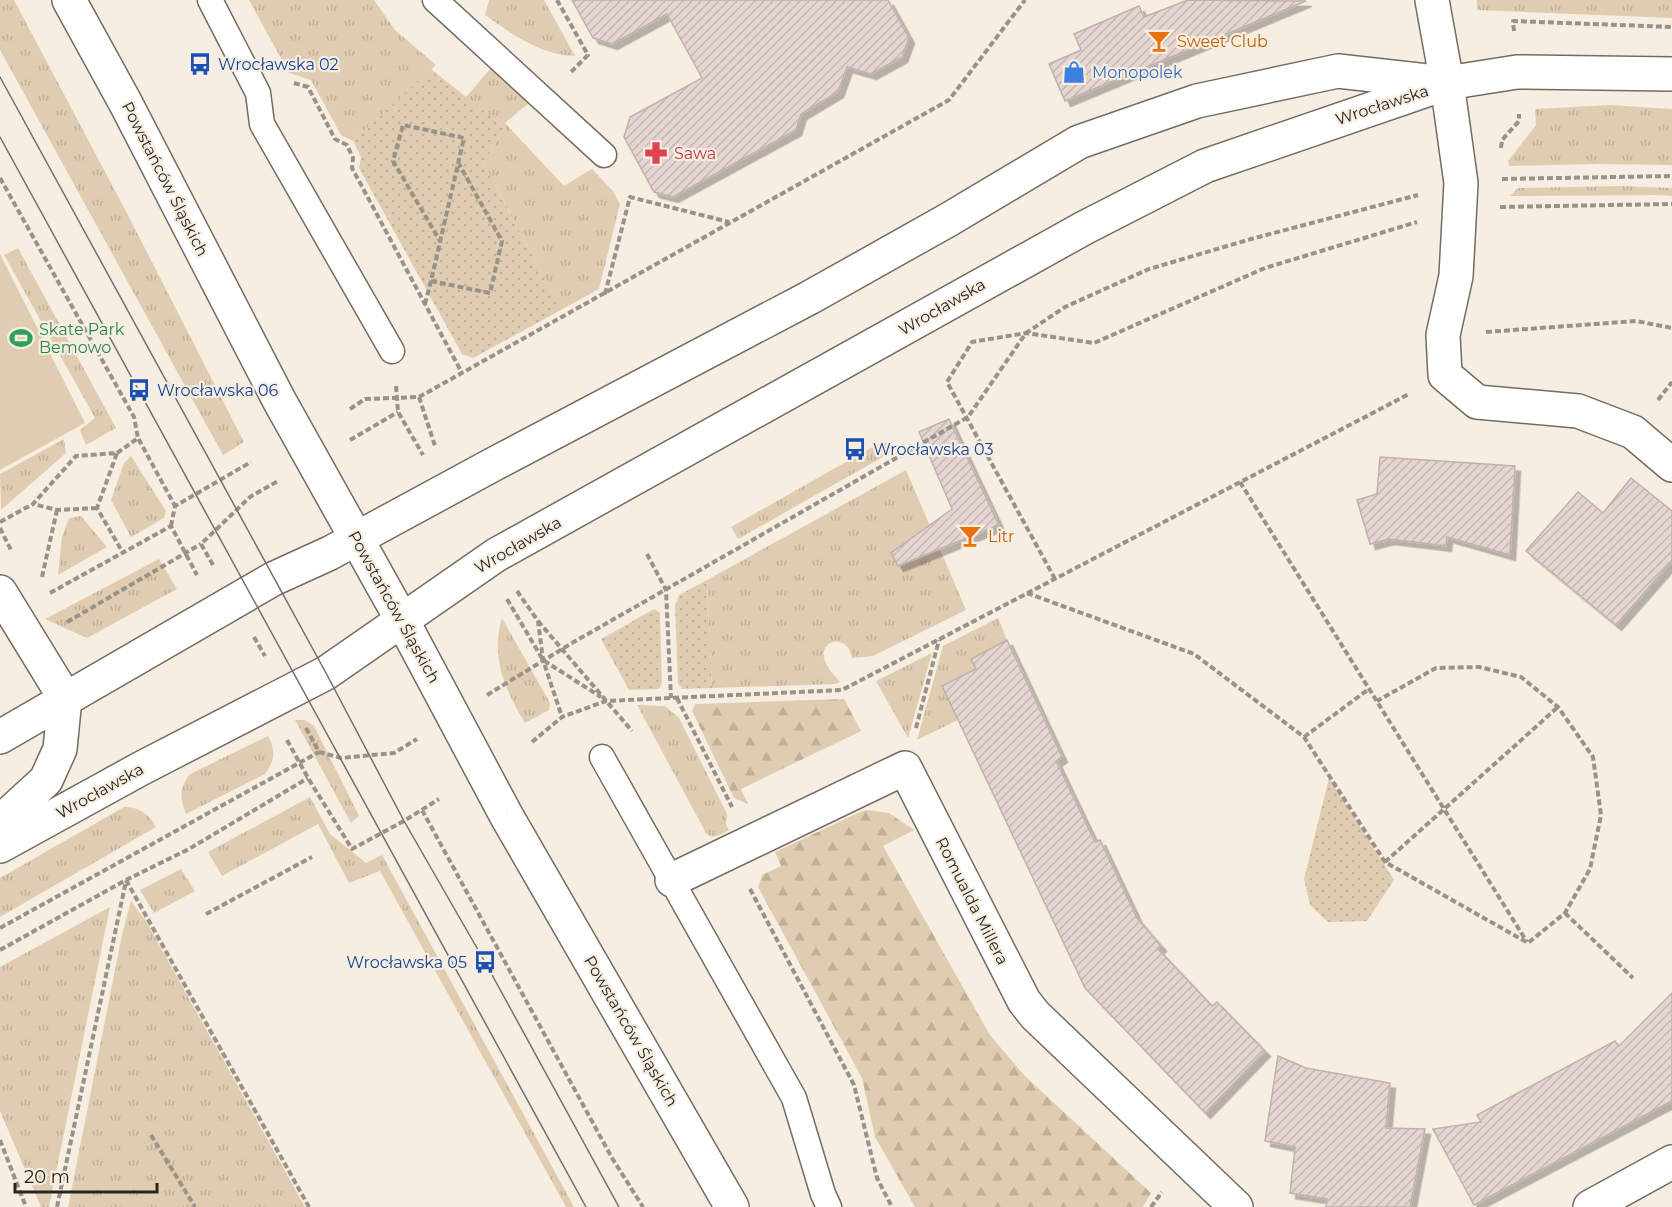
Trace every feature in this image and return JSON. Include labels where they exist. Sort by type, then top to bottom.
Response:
[{"type":"street","name":"Powstańców Śląskich","points":[[69,0],[131,112],[279,400],[402,620],[506,814],[732,1207]]},
{"type":"street","points":[[1432,0],[1447,83],[1460,196],[1456,276],[1443,334],[1445,375],[1477,402],[1578,411],[1633,432],[1672,465]]},
{"type":"street","name":"Wrocławska","points":[[0,736],[273,579],[356,539],[809,298],[948,220],[1079,142],[1197,101],[1338,71],[1447,83]]},
{"type":"street","points":[[1447,83],[1517,72],[1672,74]]},
{"type":"street","name":"Wrocławska","points":[[0,846],[140,769],[326,673],[496,555],[1063,239],[1205,166],[1447,83]]},
{"type":"street","points":[[0,822],[46,780],[60,749],[64,698],[16,602]]},
{"type":"street","points":[[672,880],[905,768]]},
{"type":"street","name":"Romualda Millera","points":[[905,768],[1024,1002],[1236,1207]]},
{"type":"street","points":[[1590,1207],[1672,1162]]},
{"type":"lane","points":[[210,0],[258,93],[262,124],[392,351]]},
{"type":"lane","points":[[435,0],[604,155]]},
{"type":"lane","points":[[602,757],[794,1098],[829,1207]]},
{"type":"path","points":[[544,100],[588,55],[557,0]]},
{"type":"path","points":[[350,409],[365,399],[419,397],[948,100],[1025,0]]},
{"type":"path","points":[[285,80],[308,87],[335,139],[346,145],[353,158],[352,168],[462,373]]},
{"type":"path","points":[[425,305],[441,241],[464,138],[403,125],[393,161],[441,241]]},
{"type":"path","points":[[431,281],[490,293],[502,241],[458,163]]},
{"type":"path","points":[[1055,579],[947,382],[972,342],[1026,333],[1094,343],[1264,268],[1460,196],[1497,179],[1672,176]]},
{"type":"path","points":[[0,178],[134,417],[138,438],[175,506],[171,526],[199,578]]},
{"type":"path","points":[[504,684],[968,417],[1026,333],[1065,307],[1149,269],[1251,239],[1460,196],[1672,204]]},
{"type":"path","points":[[604,294],[630,197],[730,222]]},
{"type":"path","points":[[1443,334],[1636,321],[1672,328]]},
{"type":"path","points":[[392,351],[398,412],[418,446]]},
{"type":"path","points":[[532,742],[561,717],[606,701],[838,692],[1445,375]]},
{"type":"path","points":[[419,397],[435,446]]},
{"type":"path","points":[[368,430],[398,412]]},
{"type":"path","points":[[0,522],[33,504],[76,456],[117,453],[138,438]]},
{"type":"path","points":[[117,453],[97,507],[123,553]]},
{"type":"path","points":[[175,506],[251,462]]},
{"type":"path","points":[[1240,482],[1528,943]]},
{"type":"path","points":[[33,504],[57,510],[97,507]]},
{"type":"path","points":[[16,602],[57,510]]},
{"type":"path","points":[[16,602],[123,553],[171,526]]},
{"type":"path","points":[[57,628],[201,544],[208,537]]},
{"type":"path","points":[[201,544],[213,565]]},
{"type":"path","points":[[647,554],[666,590],[674,698],[762,866],[743,875],[854,1085],[877,1178],[892,1207]]},
{"type":"path","points":[[517,591],[560,650],[606,701]]},
{"type":"path","points":[[1027,593],[1194,654],[1304,737],[1385,862],[1528,943]]},
{"type":"path","points":[[510,604],[543,660],[606,701]]},
{"type":"path","points":[[538,621],[543,660],[561,717]]},
{"type":"path","points":[[905,768],[939,639]]},
{"type":"path","points":[[1377,701],[1436,668],[1479,667],[1521,677],[1558,706],[1593,757],[1601,815],[1590,869],[1565,913],[1528,943]]},
{"type":"path","points":[[1304,737],[1370,689]]},
{"type":"path","points":[[1385,862],[1558,706]]},
{"type":"path","points":[[303,724],[319,752]]},
{"type":"path","points":[[283,733],[352,849],[439,799]]},
{"type":"path","points":[[0,928],[319,752],[341,758],[394,753],[406,746]]},
{"type":"path","points":[[0,950],[126,880],[189,849],[308,778]]},
{"type":"path","points":[[422,810],[612,1158],[643,1207]]},
{"type":"path","points":[[206,914],[312,857]]},
{"type":"path","points":[[57,1207],[126,880]]},
{"type":"path","points":[[126,880],[309,1207]]},
{"type":"path","points":[[1565,913],[1633,978]]},
{"type":"path","points":[[151,1135],[195,1207]]},
{"type":"path","points":[[0,1140],[26,1207]]},
{"type":"green space","points":[[0,0],[14,0],[129,217],[244,442],[223,455],[0,50]]},
{"type":"green space","points":[[249,0],[374,0],[395,30],[436,65],[353,141],[341,135],[311,80],[289,73]]},
{"type":"green space","points":[[489,0],[544,0],[575,56],[562,55],[539,48],[506,30],[485,15]]},
{"type":"green space","points":[[1477,0],[1672,0],[1672,18],[1477,10]]},
{"type":"green space","points":[[491,68],[529,103],[505,123],[564,186],[592,169],[613,191],[620,204],[599,289],[561,310],[483,162],[505,128],[466,97]]},
{"type":"green space","points":[[431,69],[505,128],[483,162],[561,310],[473,358],[462,354],[359,168],[361,157],[353,141]]},
{"type":"green space","points":[[1610,105],[1672,109],[1672,165],[1509,166],[1508,161],[1536,125],[1535,109]]},
{"type":"green space","points":[[1621,186],[1672,188],[1672,196],[1510,196],[1518,188]]},
{"type":"green space","points":[[18,248],[116,428],[86,445],[80,430],[95,418],[4,255]]},
{"type":"green space","name":"Skate Park Bemowo","points":[[0,254],[85,423],[0,470]]},
{"type":"green space","points":[[64,439],[66,453],[1,510],[0,474]]},
{"type":"green space","points":[[883,441],[895,450],[738,539],[731,527]]},
{"type":"green space","points":[[131,456],[166,511],[164,518],[131,537],[111,500],[124,463]]},
{"type":"green space","points":[[906,470],[966,610],[873,656],[852,658],[845,645],[840,642],[830,643],[826,646],[824,658],[828,668],[840,682],[836,684],[712,688],[707,580]]},
{"type":"green space","points":[[81,516],[107,547],[58,575],[62,537],[69,518]]},
{"type":"green space","points":[[159,559],[177,589],[87,638],[45,619]]},
{"type":"green space","points":[[707,580],[712,688],[682,689],[678,683],[675,606],[679,595]]},
{"type":"green space","points":[[654,609],[660,613],[662,683],[659,689],[629,690],[601,639]]},
{"type":"green space","points":[[502,618],[550,703],[549,710],[525,723],[506,686],[499,660],[499,632]]},
{"type":"green space","points":[[998,618],[1007,640],[972,659],[976,669],[958,720],[917,740],[943,646]]},
{"type":"green space","points":[[932,653],[908,738],[876,681]]},
{"type":"green space","points":[[844,699],[861,731],[741,789],[748,804],[734,798],[692,711],[695,704]]},
{"type":"green space","points":[[637,705],[665,706],[679,718],[727,814],[726,824],[729,830],[715,837],[706,833]]},
{"type":"green space","points":[[295,720],[305,720],[314,726],[359,816],[351,823]]},
{"type":"green space","points":[[268,736],[273,755],[265,774],[186,814],[182,793],[190,774]]},
{"type":"green space","points":[[1329,778],[1394,880],[1367,921],[1328,922],[1310,905],[1304,879]]},
{"type":"green space","points":[[310,797],[330,834],[366,863],[382,855],[574,1207],[566,1207],[380,871],[349,883],[318,824],[222,876],[208,852]]},
{"type":"green space","points":[[124,807],[135,808],[143,812],[156,827],[0,917],[0,878]]},
{"type":"green space","points":[[867,810],[889,813],[914,830],[883,846],[990,1035],[1023,1074],[1151,1193],[1143,1207],[915,1207],[875,1137],[862,1078],[758,887],[762,875],[781,866],[775,852]]},
{"type":"green space","points":[[181,869],[195,891],[154,913],[140,890]]},
{"type":"green space","points":[[131,901],[146,921],[305,1207],[68,1207],[122,935]]},
{"type":"green space","points":[[110,907],[49,1207],[41,1207],[0,1111],[0,967]]},
{"type":"building","points":[[572,0],[888,0],[909,38],[902,57],[871,74],[847,67],[838,92],[801,114],[796,130],[673,197],[654,192],[624,137],[630,117],[702,78],[667,14],[612,44],[593,38]]},
{"type":"building","points":[[1188,0],[1306,1],[1065,101],[1049,64],[1081,50],[1074,34],[1139,6],[1144,17]]},
{"type":"building","points":[[949,419],[999,525],[898,566],[891,553],[952,509],[919,432]]},
{"type":"building","points":[[1380,457],[1515,466],[1510,555],[1447,537],[1446,546],[1389,539],[1370,544],[1357,500],[1377,494]]},
{"type":"building","points":[[1631,478],[1672,511],[1672,561],[1616,625],[1526,551],[1578,492],[1603,513]]},
{"type":"building","points":[[1007,640],[1062,757],[1056,761],[1095,842],[1100,840],[1137,918],[1161,946],[1158,949],[1212,1006],[1217,1002],[1265,1051],[1205,1113],[1085,988],[942,686],[976,669],[971,659]]},
{"type":"building","points":[[1672,993],[1672,1101],[1474,1205],[1433,1129],[1481,1122],[1477,1115],[1615,1041],[1619,1046]]},
{"type":"building","points":[[1278,1056],[1306,1068],[1390,1083],[1386,1128],[1425,1129],[1410,1207],[1326,1207],[1327,1199],[1290,1193],[1295,1147],[1265,1141]]},
{"type":"tram line","points":[[0,77],[326,673],[404,821],[485,962],[619,1207]]},
{"type":"tram line","points":[[0,137],[586,1207]]},
{"type":"place","name":"Sweet Club","points":[[1159,41]]},
{"type":"place","name":"Wrocławska 02","points":[[200,64]]},
{"type":"place","name":"Monopolek","points":[[1074,72]]},
{"type":"place","name":"Sawa","points":[[656,153]]},
{"type":"place","name":"Skate Park Bemowo","points":[[21,338]]},
{"type":"place","name":"Wrocławska 06","points":[[139,390]]},
{"type":"place","name":"Wrocławska 03","points":[[855,449]]},
{"type":"place","name":"Litr","points":[[970,536]]},
{"type":"place","name":"Wrocławska 05","points":[[485,962]]}]
